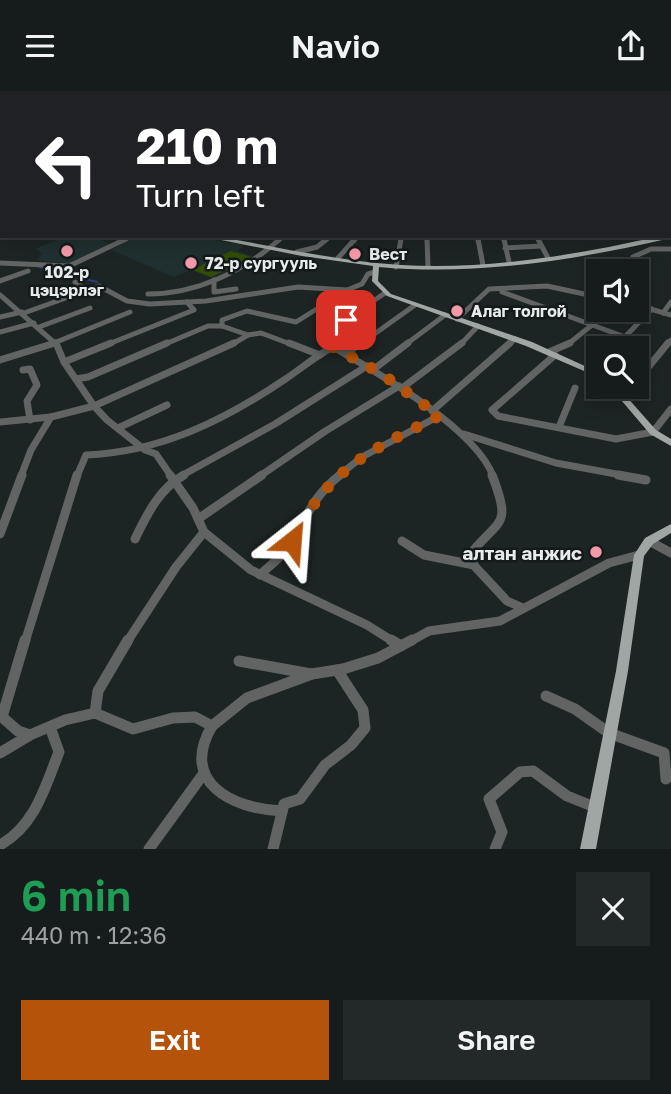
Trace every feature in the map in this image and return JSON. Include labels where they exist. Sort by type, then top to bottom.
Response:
[{"type":"main road","points":[[215,238],[338,258],[376,269],[483,265],[548,258],[660,238]]},
{"type":"main road","points":[[376,269],[376,283],[386,293],[552,353],[586,369]]},
{"type":"main road","points":[[626,399],[653,432],[671,443]]},
{"type":"main road","points":[[588,849],[639,555],[649,541],[671,528]]},
{"type":"street","points":[[0,263],[69,266],[128,238]]},
{"type":"street","points":[[148,294],[172,292],[214,280],[272,248],[281,238]]},
{"type":"street","points":[[297,252],[317,247],[328,238]]},
{"type":"street","points":[[338,258],[356,238]]},
{"type":"street","points":[[396,267],[401,238]]},
{"type":"street","points":[[427,238],[428,267]]},
{"type":"street","points":[[477,238],[483,265]]},
{"type":"street","points":[[503,238],[509,262]]},
{"type":"street","points":[[538,238],[548,258]]},
{"type":"street","points":[[646,238],[671,248]]},
{"type":"street","points":[[505,247],[541,246]]},
{"type":"street","points":[[633,257],[651,249],[671,248]]},
{"type":"street","points":[[222,326],[222,320],[247,311],[296,322],[347,290],[362,284],[368,274],[376,269]]},
{"type":"street","points":[[0,281],[28,271]]},
{"type":"street","points":[[214,280],[214,292],[236,289]]},
{"type":"street","points":[[75,282],[86,289]]},
{"type":"street","points":[[0,317],[23,312],[99,286],[118,297],[137,303],[187,302],[303,288],[347,290]]},
{"type":"street","points":[[457,319],[489,289],[547,286],[586,294]]},
{"type":"street","points":[[486,293],[497,291],[512,294],[622,336]]},
{"type":"street","points":[[386,293],[325,334],[333,347],[401,387],[476,447],[491,471],[504,505],[503,520],[481,540],[467,558],[507,601],[523,608]]},
{"type":"street","points":[[0,296],[23,312],[56,343],[64,362],[94,406],[145,450],[156,454],[204,532],[260,575],[367,625],[401,646]]},
{"type":"street","points":[[64,362],[194,310],[187,302]]},
{"type":"street","points":[[649,308],[667,314],[671,302]]},
{"type":"street","points":[[346,354],[415,305]]},
{"type":"street","points":[[0,333],[37,325],[90,308]]},
{"type":"street","points":[[626,336],[652,309]]},
{"type":"street","points":[[0,360],[56,343],[130,312]]},
{"type":"street","points":[[135,539],[149,510],[173,481],[371,368],[445,315]]},
{"type":"street","points":[[592,324],[565,347],[552,353],[492,410],[498,416],[606,439],[653,432],[671,409]]},
{"type":"street","points":[[76,379],[88,377],[208,326],[222,326],[248,335]]},
{"type":"street","points":[[198,519],[324,432],[401,387],[461,344],[478,326]]},
{"type":"street","points":[[0,422],[51,417],[94,406],[248,335],[261,333],[320,355]]},
{"type":"street","points":[[260,575],[285,551],[308,509],[328,484],[362,457],[435,413],[515,339]]},
{"type":"street","points":[[649,367],[671,340]]},
{"type":"street","points":[[30,735],[18,731],[2,717],[72,487],[86,455],[145,450],[170,442],[250,401],[333,347]]},
{"type":"street","points":[[23,370],[30,369],[34,373],[37,385],[27,401],[30,420]]},
{"type":"street","points":[[559,427],[575,388]]},
{"type":"street","points":[[118,428],[167,405]]},
{"type":"street","points":[[0,534],[31,450],[51,417]]},
{"type":"street","points":[[462,434],[556,463],[646,481]]},
{"type":"street","points":[[95,713],[98,691],[117,657],[176,567],[204,532]]},
{"type":"street","points":[[402,541],[424,555],[474,565]]},
{"type":"street","points":[[649,541],[671,552]]},
{"type":"street","points":[[282,811],[264,812],[235,803],[219,794],[204,773],[199,756],[201,739],[212,726],[247,698],[312,674],[378,658],[429,631],[500,621],[609,563],[639,555]]},
{"type":"street","points":[[239,661],[312,674]]},
{"type":"street","points":[[273,849],[284,804],[300,799],[325,765],[351,745],[365,728],[363,710],[337,670]]},
{"type":"street","points":[[546,696],[575,709],[609,733],[664,753],[666,779]]},
{"type":"street","points":[[0,753],[30,735],[95,713],[133,729],[173,718],[195,717],[212,726]]},
{"type":"street","points":[[0,845],[13,838],[35,812],[58,752],[50,727]]},
{"type":"street","points":[[495,849],[502,832],[489,800],[520,772],[533,771],[567,796],[597,809]]},
{"type":"street","points":[[149,849],[204,773]]},
{"type":"shaded area","name":"102-р цэцэрлэг","points":[[61,238],[96,238],[111,244],[68,264],[37,260],[42,253],[35,249]]},
{"type":"shaded area","name":"72-р сургууль","points":[[134,238],[200,238],[244,245],[238,251],[254,257],[212,278],[192,269],[174,277],[111,250]]},
{"type":"green space","points":[[231,251],[252,257],[211,277],[192,270]]},
{"type":"waterway","points":[[39,267],[97,282]]},
{"type":"place","name":"102-р цэцэрлэг","points":[[67,251]]},
{"type":"place","name":"Вест","points":[[355,254]]},
{"type":"place","name":"72-р сургууль","points":[[191,263]]},
{"type":"place","name":"Алаг толгой","points":[[457,311]]},
{"type":"place","name":"алтан анжис","points":[[596,552]]},
{"type":"route","points":[[292,541],[308,509],[328,484],[362,457],[439,416],[382,374],[333,347],[325,334],[346,320]]}]
